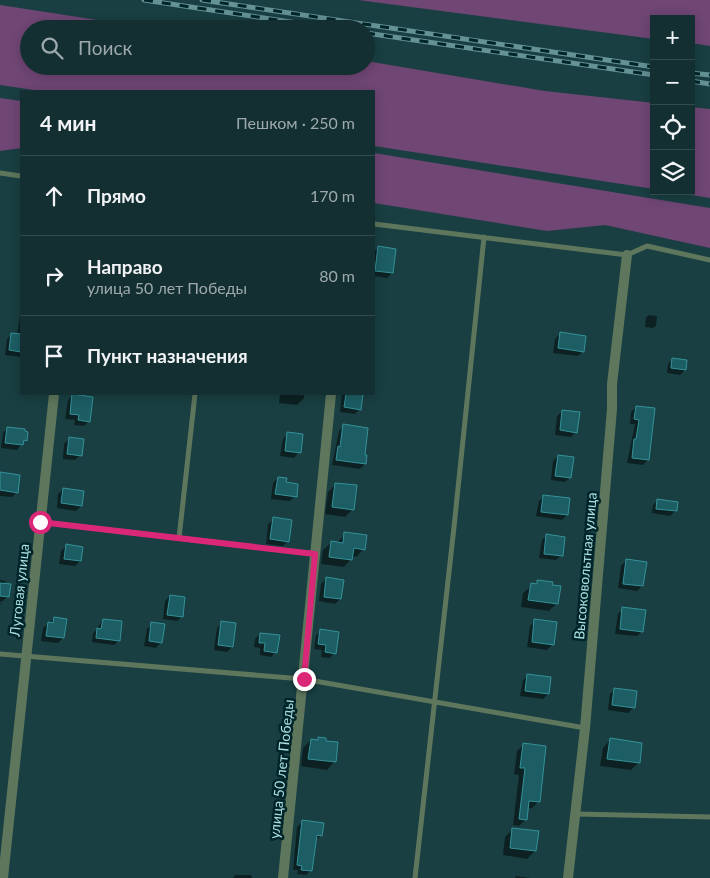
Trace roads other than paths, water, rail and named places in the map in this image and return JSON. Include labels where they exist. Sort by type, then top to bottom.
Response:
[{"type":"street","name":"Высоковольтная улица","points":[[568,878],[585,728],[611,419],[612,384],[627,255]]},
{"type":"street","name":"Луговая улица","points":[[3,878],[54,395]]},
{"type":"street","name":"улица 50 лет Победы","points":[[284,878],[331,395]]},
{"type":"lane","points":[[0,173],[20,176]]},
{"type":"lane","points":[[375,224],[627,255],[647,246],[710,260]]},
{"type":"lane","points":[[415,878],[484,237]]},
{"type":"lane","points":[[179,538],[194,395]]},
{"type":"lane","points":[[40,522],[315,554]]},
{"type":"lane","points":[[0,654],[304,679],[585,728]]},
{"type":"lane","points":[[576,814],[710,817]]},
{"type":"railway","points":[[144,0],[278,20]]},
{"type":"railway","points":[[202,0],[337,20]]},
{"type":"railway","points":[[375,26],[650,66]]},
{"type":"railway","points":[[375,34],[650,74]]},
{"type":"railway","points":[[695,73],[710,75]]},
{"type":"railway","points":[[695,82],[710,84]]}]
